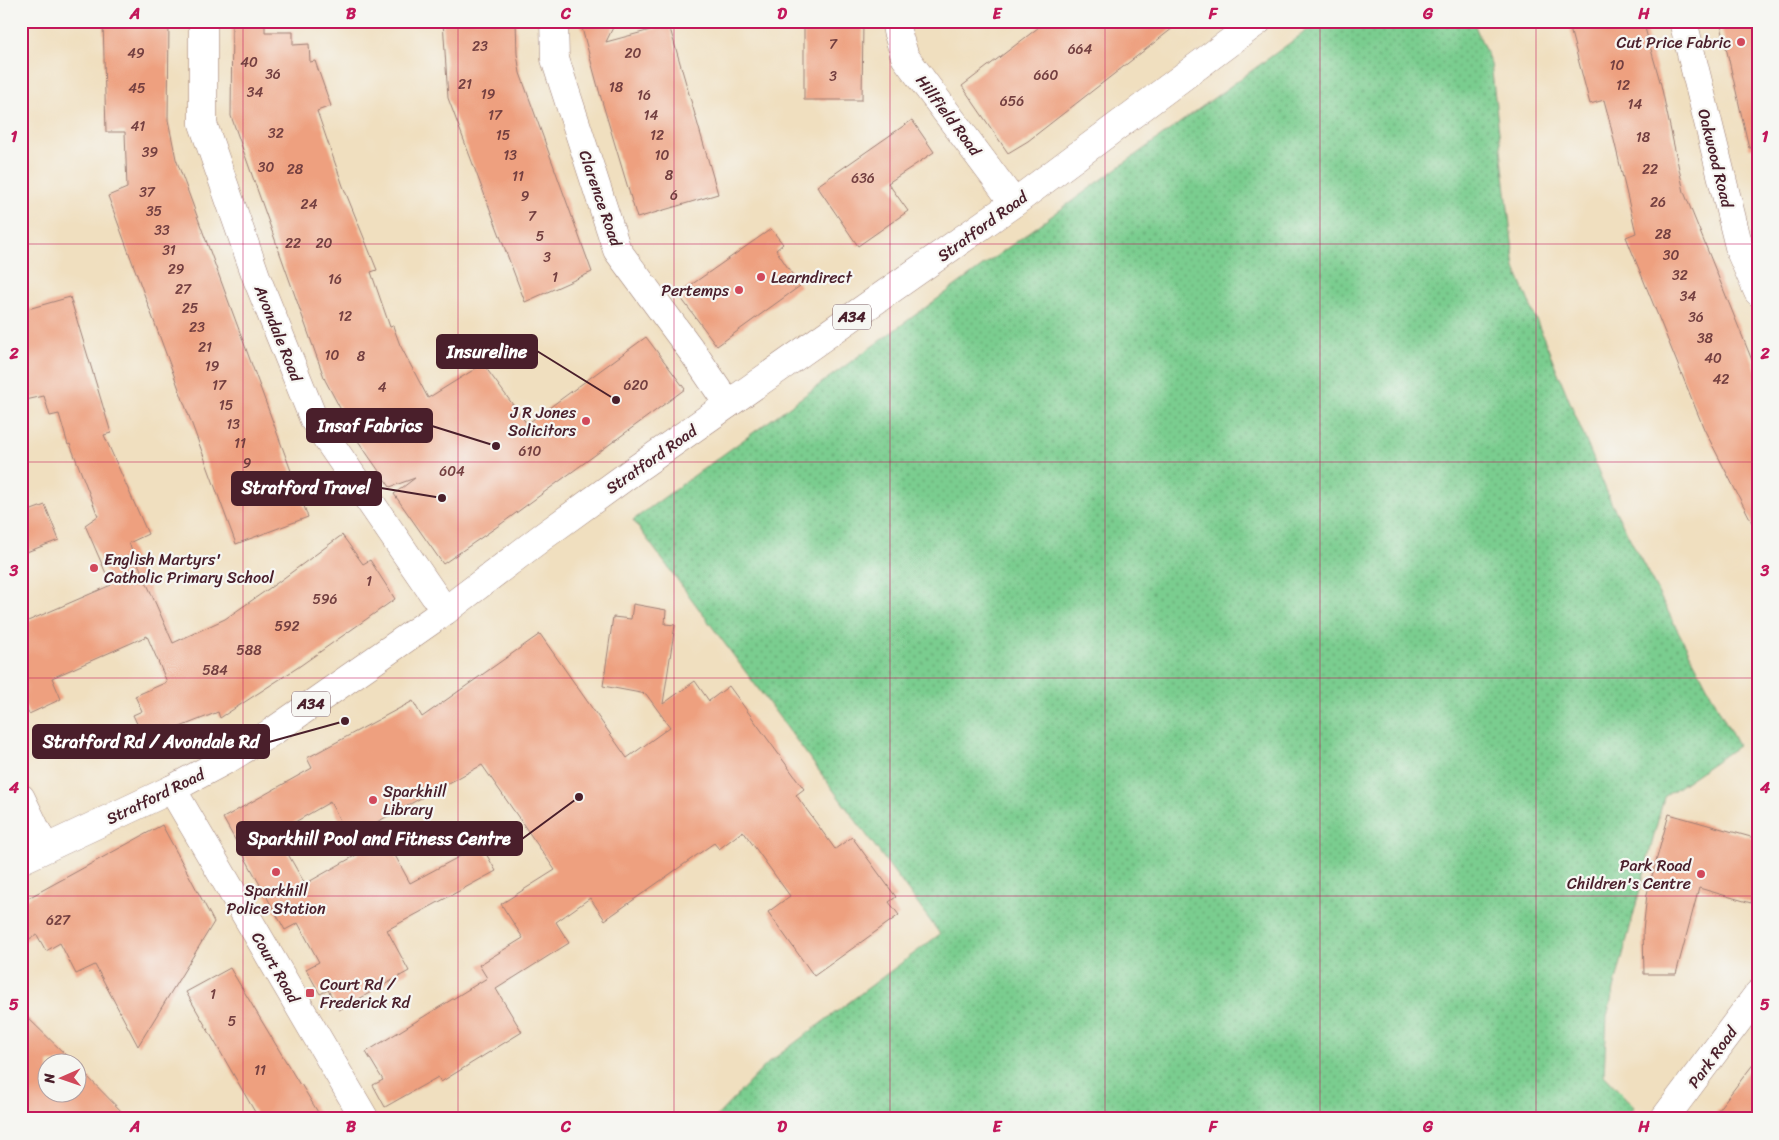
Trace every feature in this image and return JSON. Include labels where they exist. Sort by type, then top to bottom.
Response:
[{"type":"main road","name":"Avondale Road","points":[[203,21],[203,124],[257,279],[314,420],[445,611]]},
{"type":"main road","name":"Clarence Road","points":[[554,21],[555,59],[617,250],[694,354],[728,404]]},
{"type":"main road","name":"Hillfield Road","points":[[896,21],[897,31],[906,57],[1014,203]]},
{"type":"main road","name":"Stratford Road","points":[[33,854],[172,789],[228,759],[272,732],[445,611],[541,538],[728,404],[1014,203],[1258,21]]},
{"type":"main road","name":"Oakwood Road","points":[[1683,21],[1740,251],[1758,292]]},
{"type":"main road","name":"Court Road","points":[[172,789],[365,1119]]},
{"type":"main road","points":[[21,798],[33,854]]},
{"type":"main road","name":"Park Road","points":[[1664,1119],[1758,994]]},
{"type":"green space","points":[[1320,21],[1473,21],[1491,64],[1515,268],[1611,502],[1738,746],[1664,797],[1607,1016],[1604,1075],[1634,1107],[1626,1119],[714,1119],[768,1063],[940,934],[633,520]]},
{"type":"building","points":[[103,21],[169,21],[168,120],[176,159],[308,517],[236,544],[108,196],[127,188],[125,132],[106,132]]},
{"type":"building","points":[[232,21],[265,21],[265,32],[293,32],[293,45],[309,44],[310,62],[315,61],[331,106],[317,111],[343,186],[377,270],[371,272],[390,327],[393,326],[400,345],[428,398],[483,364],[527,424],[646,337],[685,389],[501,524],[443,564],[394,494],[415,478],[390,487],[356,438],[325,380],[231,116]]},
{"type":"building","points":[[443,21],[516,21],[517,54],[520,73],[592,272],[525,302],[448,98]]},
{"type":"building","points":[[580,21],[616,21],[606,42],[669,25],[718,194],[637,218]]},
{"type":"building","points":[[804,21],[863,21],[862,100],[804,100]]},
{"type":"building","points":[[1047,21],[1182,21],[1028,141],[1008,153],[962,86]]},
{"type":"building","points":[[1568,21],[1643,21],[1661,85],[1684,192],[1758,375],[1758,534],[1704,429],[1626,237],[1636,233],[1604,100],[1590,104]]},
{"type":"building","points":[[1720,21],[1758,21],[1758,147],[1749,148]]},
{"type":"building","points":[[912,120],[934,152],[888,183],[908,211],[858,246],[817,186]]},
{"type":"building","name":"Pertemps","points":[[771,229],[783,244],[776,250],[800,286],[717,346],[678,294]]},
{"type":"building","points":[[70,297],[111,433],[104,435],[148,534],[129,543],[173,643],[225,619],[342,535],[363,564],[370,560],[395,599],[297,668],[220,718],[218,712],[145,741],[133,715],[142,711],[135,696],[167,682],[147,636],[52,678],[61,699],[29,714],[21,697],[21,624],[111,585],[85,525],[98,516],[70,444],[68,445],[59,414],[50,416],[44,396],[21,401],[21,311]]},
{"type":"building","points":[[45,505],[59,540],[21,554],[21,514]]},
{"type":"building","points":[[633,604],[666,610],[665,624],[675,625],[663,704],[695,681],[709,701],[729,686],[804,789],[796,795],[835,849],[852,837],[896,897],[889,902],[899,915],[814,976],[768,912],[790,896],[743,831],[719,849],[714,843],[605,920],[590,898],[556,922],[569,943],[496,989],[522,1032],[441,1082],[438,1077],[385,1107],[373,1085],[383,1080],[366,1052],[487,978],[479,965],[523,938],[501,904],[555,870],[482,765],[377,822],[410,883],[481,845],[496,871],[387,930],[409,971],[339,1010],[328,990],[320,994],[306,969],[319,962],[298,923],[285,930],[223,818],[312,768],[307,758],[413,701],[422,717],[540,634],[627,758],[670,727],[646,694],[603,686],[613,617],[631,619]],"holes":[[[330,802],[358,854],[305,884],[276,833]]]},
{"type":"building","points":[[1669,814],[1758,839],[1758,883],[1751,903],[1699,888],[1676,974],[1644,974],[1643,931],[1647,894]]},
{"type":"building","points":[[162,825],[214,922],[138,1046],[95,965],[76,974],[60,943],[46,951],[37,935],[21,943],[21,902]]},
{"type":"building","points":[[230,968],[322,1119],[259,1119],[186,992]]},
{"type":"building","points":[[21,1011],[63,1052],[38,1052],[38,1102],[88,1102],[88,1077],[129,1119],[21,1119]]},
{"type":"building","points":[[1758,1058],[1758,1119],[1711,1119]]},
{"type":"place","name":"Cut Price Fabric","points":[[1741,42]]},
{"type":"place","name":"Learndirect","points":[[761,277]]},
{"type":"place","name":"Pertemps","points":[[739,290]]},
{"type":"place","name":"Insureline","points":[[616,400]]},
{"type":"place","name":"J R Jones Solicitors","points":[[586,421]]},
{"type":"place","name":"Insaf Fabrics","points":[[496,446]]},
{"type":"place","name":"Stratford Travel","points":[[442,498]]},
{"type":"place","name":"English Martyrs' Catholic Primary School","points":[[94,568]]},
{"type":"place","name":"Stratford Rd / Avondale Rd","points":[[345,721]]},
{"type":"place","name":"Sparkhill Pool and Fitness Centre","points":[[579,797]]},
{"type":"place","name":"Sparkhill Library","points":[[373,800]]},
{"type":"place","name":"Sparkhill Police Station","points":[[276,872]]},
{"type":"place","name":"Park Road Children's Centre","points":[[1701,874]]},
{"type":"place","name":"Court Rd / Frederick Rd","points":[[310,993]]}]
